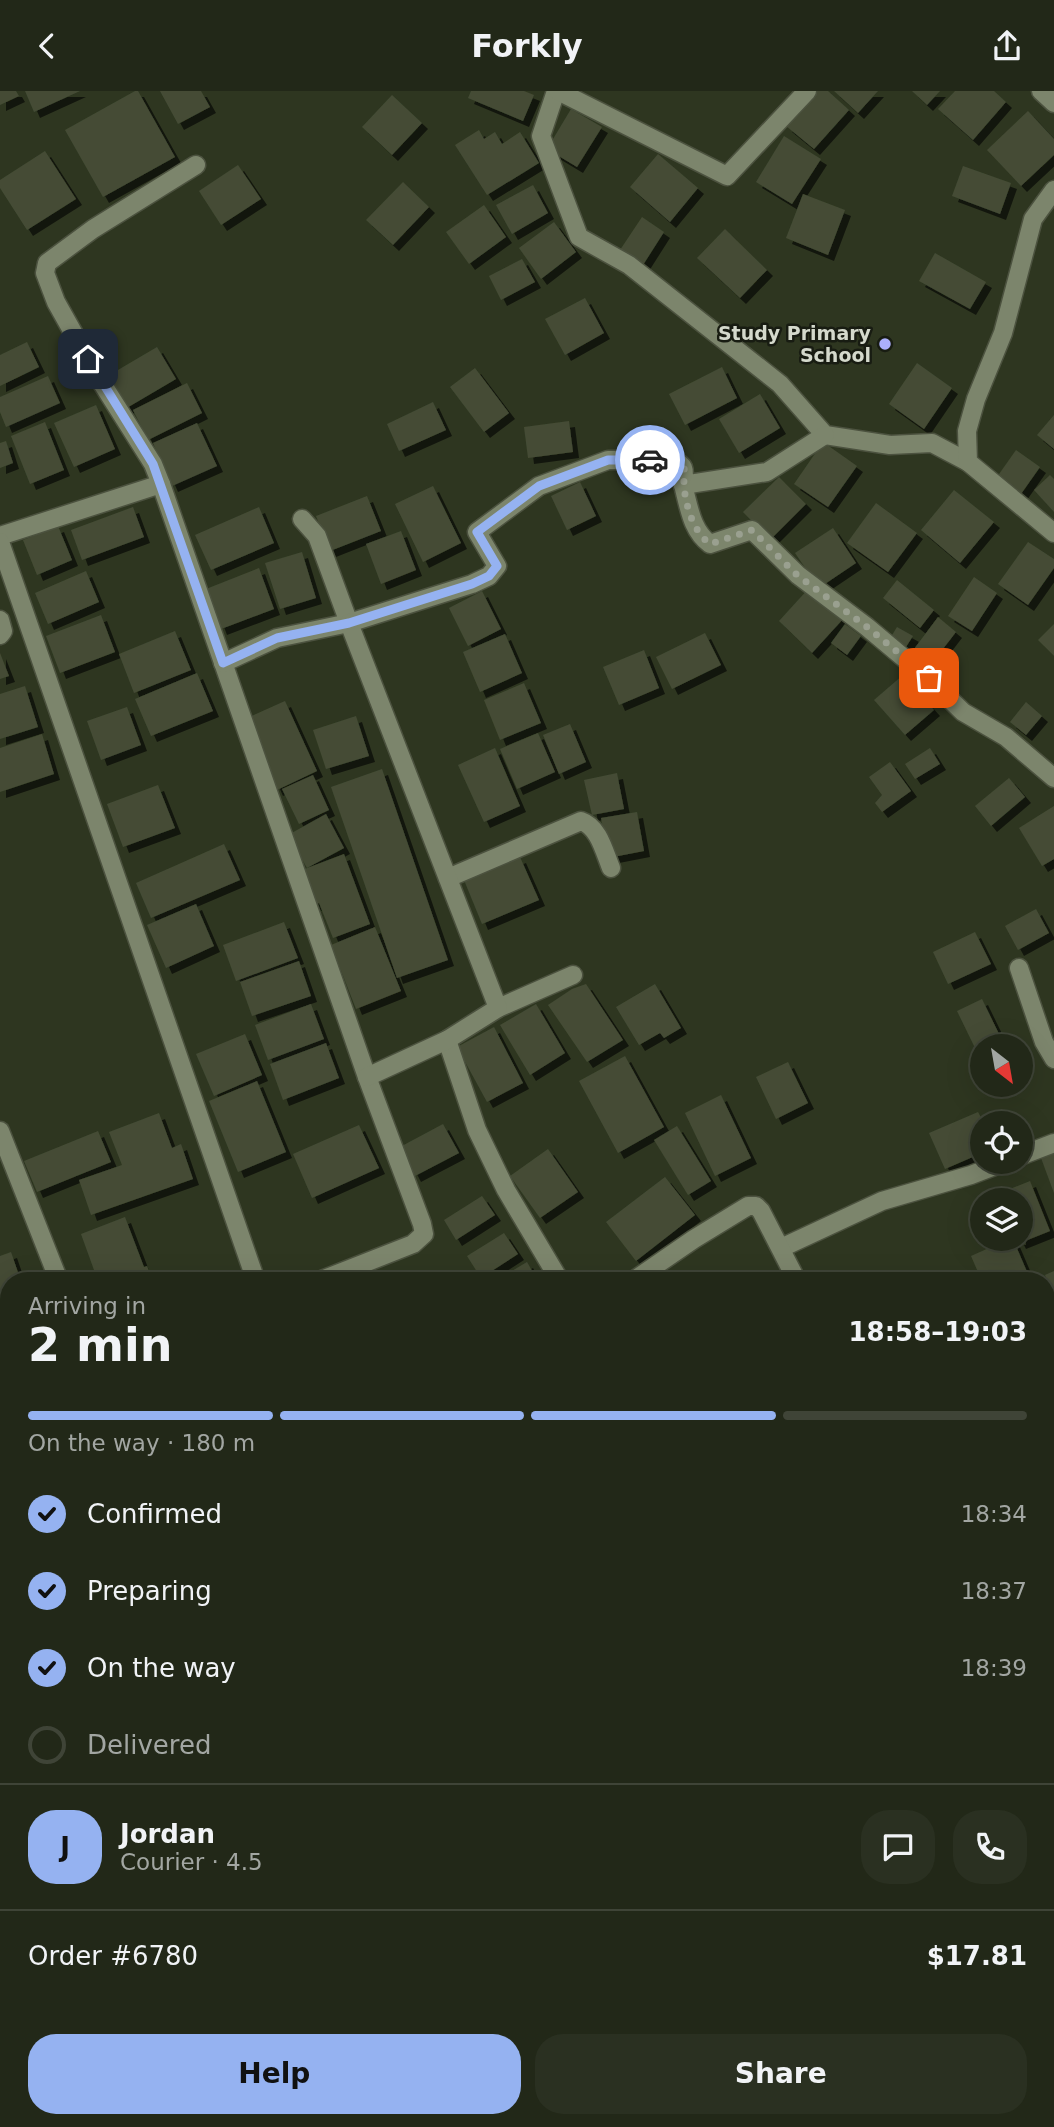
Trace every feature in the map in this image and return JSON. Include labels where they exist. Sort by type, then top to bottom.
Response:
[{"type":"street","points":[[807,91],[727,176],[557,91],[541,136],[579,237],[629,265],[780,384],[825,435],[890,445],[932,443],[968,461],[1054,533]]},
{"type":"street","points":[[1041,91],[1054,103]]},
{"type":"street","points":[[195,165],[93,229],[47,263],[45,273],[56,302],[98,377],[153,464],[161,484],[367,1077],[422,1224],[424,1234],[413,1244],[342,1272]]},
{"type":"street","points":[[968,461],[967,431],[976,399],[1003,333],[1033,219],[1054,190]]},
{"type":"street","points":[[683,485],[768,472],[825,435]]},
{"type":"street","points":[[223,663],[277,638],[349,623],[472,584],[489,576],[497,566],[477,532],[539,486],[608,460],[673,460],[681,463],[684,469],[683,485],[692,521],[701,538],[710,544],[752,530],[797,575],[888,644],[929,678],[963,712],[1006,737],[1054,778]]},
{"type":"street","points":[[0,536],[161,484]]},
{"type":"street","points":[[302,519],[317,536],[498,1008]]},
{"type":"street","points":[[0,542],[253,1272]]},
{"type":"street","points":[[0,620],[3,631],[0,635]]},
{"type":"street","points":[[448,878],[581,821],[594,829],[611,868]]},
{"type":"street","points":[[1019,968],[1044,1042],[1054,1059]]},
{"type":"street","points":[[367,1077],[447,1040],[498,1008],[573,975]]},
{"type":"street","points":[[447,1040],[477,1130],[506,1190],[555,1272]]},
{"type":"street","points":[[0,1131],[55,1272]]},
{"type":"street","points":[[1033,1151],[1054,1143]]},
{"type":"street","points":[[781,1248],[882,1201],[974,1174]]},
{"type":"street","points":[[646,1272],[748,1206],[756,1206],[761,1211],[793,1272]]},
{"type":"building","points":[[0,91],[16,91],[19,96],[0,105]]},
{"type":"building","points":[[25,91],[80,91],[34,112]]},
{"type":"building","points":[[138,91],[175,157],[103,197],[65,130]]},
{"type":"building","points":[[160,91],[201,91],[210,107],[178,124]]},
{"type":"building","points":[[471,91],[524,91],[534,95],[523,121],[468,98]]},
{"type":"building","points":[[817,91],[828,91],[849,110],[814,149],[786,126]]},
{"type":"building","points":[[834,91],[878,91],[858,113]]},
{"type":"building","points":[[912,91],[940,91],[927,105]]},
{"type":"building","points":[[955,91],[994,91],[1006,102],[973,140],[938,109]]},
{"type":"building","points":[[392,95],[422,123],[392,155],[362,127]]},
{"type":"building","points":[[571,109],[602,127],[577,167],[547,149]]},
{"type":"building","points":[[1028,111],[1054,139],[1054,155],[1021,186],[987,150]]},
{"type":"building","points":[[479,130],[484,139],[495,132],[502,144],[520,132],[539,163],[487,195],[455,145]]},
{"type":"building","points":[[784,136],[821,159],[792,204],[756,182]]},
{"type":"building","points":[[45,151],[76,199],[27,230],[0,188],[0,180]]},
{"type":"building","points":[[658,154],[698,188],[670,222],[630,187]]},
{"type":"building","points":[[238,165],[261,199],[221,225],[199,191]]},
{"type":"building","points":[[963,166],[1011,183],[1000,214],[952,196]]},
{"type":"building","points":[[403,182],[429,207],[393,245],[366,220]]},
{"type":"building","points":[[533,185],[548,213],[512,234],[496,205]]},
{"type":"building","points":[[803,194],[845,210],[828,255],[786,238]]},
{"type":"building","points":[[484,205],[506,237],[469,264],[446,232]]},
{"type":"building","points":[[642,217],[664,232],[643,265],[620,250]]},
{"type":"building","points":[[554,222],[576,252],[541,279],[519,248]]},
{"type":"building","points":[[725,229],[767,270],[740,298],[697,258]]},
{"type":"building","points":[[935,253],[986,282],[970,309],[919,281]]},
{"type":"building","points":[[522,259],[535,282],[501,300],[489,276]]},
{"type":"building","points":[[585,298],[604,333],[565,355],[545,319]]},
{"type":"building","points":[[27,342],[39,367],[0,386],[0,355]]},
{"type":"building","points":[[157,347],[176,379],[125,409],[106,377]]},
{"type":"building","points":[[917,363],[952,388],[924,429],[889,404]]},
{"type":"building","points":[[722,367],[737,398],[685,425],[669,394]]},
{"type":"building","points":[[475,368],[509,413],[484,432],[450,387]]},
{"type":"building","points":[[48,376],[60,403],[6,427],[0,412],[0,397]]},
{"type":"building","points":[[187,383],[202,413],[148,440],[133,410]]},
{"type":"building","points":[[760,394],[780,428],[739,453],[719,419]]},
{"type":"building","points":[[433,402],[446,430],[399,451],[387,424]]},
{"type":"building","points":[[96,405],[115,449],[74,467],[54,423]]},
{"type":"building","points":[[1054,415],[1054,449],[1037,435]]},
{"type":"building","points":[[569,421],[573,452],[528,458],[524,427]]},
{"type":"building","points":[[45,422],[64,470],[30,484],[11,436]]},
{"type":"building","points":[[197,423],[217,466],[172,486],[153,443]]},
{"type":"building","points":[[6,441],[13,463],[0,468],[0,443]]},
{"type":"building","points":[[823,442],[857,466],[828,507],[794,484]]},
{"type":"building","points":[[1016,450],[1040,467],[1021,494],[997,477]]},
{"type":"building","points":[[1050,475],[1054,479],[1054,512],[1034,490]]},
{"type":"building","points":[[779,477],[806,504],[770,540],[743,512]]},
{"type":"building","points":[[580,482],[596,516],[567,530],[551,496]]},
{"type":"building","points":[[433,486],[461,543],[423,562],[395,504]]},
{"type":"building","points":[[954,490],[994,522],[960,563],[921,530]]},
{"type":"building","points":[[367,496],[381,531],[330,551],[316,516]]},
{"type":"building","points":[[876,503],[917,533],[888,572],[847,543]]},
{"type":"building","points":[[133,507],[144,537],[82,560],[71,530]]},
{"type":"building","points":[[259,507],[274,543],[211,570],[195,535]]},
{"type":"building","points":[[58,526],[72,560],[37,575],[23,540]]},
{"type":"building","points":[[833,528],[856,563],[819,588],[795,553]]},
{"type":"building","points":[[401,531],[416,570],[381,584],[366,544]]},
{"type":"building","points":[[1028,542],[1054,559],[1054,568],[1028,605],[998,584]]},
{"type":"building","points":[[302,552],[316,598],[280,609],[265,563]]},
{"type":"building","points":[[259,568],[274,609],[221,629],[206,589]]},
{"type":"building","points":[[86,571],[99,602],[48,624],[35,593]]},
{"type":"building","points":[[974,577],[997,593],[972,631],[948,616]]},
{"type":"building","points":[[897,580],[934,610],[920,628],[883,598]]},
{"type":"building","points":[[810,587],[844,618],[812,653],[779,621]]},
{"type":"building","points":[[482,591],[501,629],[468,646],[449,608]]},
{"type":"building","points":[[101,615],[115,652],[60,673],[46,636]]},
{"type":"building","points":[[938,617],[956,632],[929,667],[911,653]]},
{"type":"building","points":[[845,624],[861,636],[847,655],[831,643]]},
{"type":"building","points":[[1054,624],[1054,656],[1038,640]]},
{"type":"building","points":[[897,627],[913,636],[904,650],[889,640]]},
{"type":"building","points":[[175,631],[191,670],[134,693],[119,654]]},
{"type":"building","points":[[705,633],[721,665],[672,689],[656,657]]},
{"type":"building","points":[[505,634],[522,673],[480,692],[463,652]]},
{"type":"building","points":[[644,650],[659,688],[619,705],[603,667]]},
{"type":"building","points":[[0,653],[9,676],[0,679]]},
{"type":"building","points":[[197,673],[213,711],[151,736],[135,699]]},
{"type":"building","points":[[903,675],[934,710],[905,735],[874,700]]},
{"type":"building","points":[[524,683],[541,723],[500,740],[484,700]]},
{"type":"building","points":[[25,686],[38,727],[0,739],[0,694]]},
{"type":"building","points":[[285,701],[317,771],[277,790],[245,719]]},
{"type":"building","points":[[1026,702],[1042,716],[1026,735],[1010,722]]},
{"type":"building","points":[[127,707],[141,745],[101,760],[87,721]]},
{"type":"building","points":[[356,716],[369,756],[326,769],[313,730]]},
{"type":"building","points":[[570,724],[586,762],[559,774],[543,735]]},
{"type":"building","points":[[538,733],[555,772],[517,789],[500,749]]},
{"type":"building","points":[[42,734],[54,774],[0,792],[0,748]]},
{"type":"building","points":[[495,748],[520,806],[484,822],[458,765]]},
{"type":"building","points":[[930,748],[940,764],[915,779],[905,764]]},
{"type":"building","points":[[890,762],[911,791],[882,812],[875,803],[882,795],[869,777]]},
{"type":"building","points":[[382,769],[448,960],[397,978],[331,787]]},
{"type":"building","points":[[617,773],[624,809],[592,815],[584,780]]},
{"type":"building","points":[[313,775],[329,810],[299,824],[282,789]]},
{"type":"building","points":[[1009,778],[1025,797],[991,826],[975,806]]},
{"type":"building","points":[[158,785],[175,828],[123,847],[107,804]]},
{"type":"building","points":[[1054,806],[1054,859],[1042,866],[1019,828]]},
{"type":"building","points":[[637,812],[644,851],[608,858],[601,818]]},
{"type":"building","points":[[326,814],[344,848],[307,868],[288,835]]},
{"type":"building","points":[[224,844],[240,880],[151,918],[136,883]]},
{"type":"building","points":[[344,854],[370,924],[333,938],[319,903],[315,905],[302,870]]},
{"type":"building","points":[[520,857],[539,900],[482,924],[464,880]]},
{"type":"building","points":[[196,904],[214,946],[166,968],[147,925]]},
{"type":"building","points":[[1036,909],[1049,933],[1018,950],[1005,926]]},
{"type":"building","points":[[284,922],[298,958],[236,981],[223,945]]},
{"type":"building","points":[[375,927],[401,991],[356,1009],[331,945]]},
{"type":"building","points":[[975,932],[991,964],[948,984],[933,952]]},
{"type":"building","points":[[299,961],[311,996],[252,1016],[240,982]]},
{"type":"building","points":[[586,984],[623,1040],[587,1062],[548,1005],[572,989]]},
{"type":"building","points":[[655,984],[681,1028],[664,1038],[660,1033],[639,1045],[616,1007]]},
{"type":"building","points":[[982,999],[999,1034],[970,1034],[970,1038],[957,1011]]},
{"type":"building","points":[[311,1004],[324,1039],[268,1060],[255,1025]]},
{"type":"building","points":[[536,1004],[565,1053],[530,1075],[500,1025]]},
{"type":"building","points":[[494,1027],[523,1083],[487,1102],[457,1047]]},
{"type":"building","points":[[245,1034],[262,1075],[214,1096],[196,1054]]},
{"type":"building","points":[[326,1043],[339,1078],[283,1100],[270,1064]]},
{"type":"building","points":[[625,1056],[664,1127],[618,1153],[579,1081]]},
{"type":"building","points":[[788,1062],[808,1103],[776,1119],[756,1077]]},
{"type":"building","points":[[257,1081],[286,1152],[238,1172],[209,1101]]},
{"type":"building","points":[[721,1095],[751,1158],[715,1176],[685,1113]]},
{"type":"building","points":[[159,1113],[172,1148],[181,1144],[193,1179],[91,1215],[79,1180],[122,1165],[109,1132]]},
{"type":"building","points":[[970,1115],[970,1158],[945,1169],[929,1133]]},
{"type":"building","points":[[443,1124],[459,1153],[415,1176],[400,1147]]},
{"type":"building","points":[[359,1125],[379,1168],[312,1198],[293,1154]]},
{"type":"building","points":[[677,1126],[711,1181],[688,1195],[654,1140]]},
{"type":"building","points":[[98,1131],[111,1162],[37,1192],[24,1161]]},
{"type":"building","points":[[548,1149],[578,1192],[540,1218],[510,1176]]},
{"type":"building","points":[[1054,1153],[1054,1193],[1041,1158]]},
{"type":"building","points":[[665,1177],[695,1215],[636,1261],[606,1222]]},
{"type":"building","points":[[1030,1181],[1033,1188],[1012,1188]]},
{"type":"building","points":[[1033,1188],[1050,1231],[1033,1238]]},
{"type":"building","points":[[482,1196],[495,1215],[456,1240],[444,1220]]},
{"type":"building","points":[[125,1217],[144,1267],[147,1266],[149,1272],[95,1272],[81,1234]]},
{"type":"building","points":[[504,1233],[518,1254],[490,1272],[477,1272],[467,1256]]},
{"type":"building","points":[[982,1251],[1018,1251],[1027,1272],[978,1272],[971,1256]]},
{"type":"building","points":[[11,1252],[18,1272],[0,1272],[0,1256]]},
{"type":"building","points":[[527,1262],[533,1272],[510,1272]]},
{"type":"way so far","points":[[650,460],[673,460],[681,463],[684,469],[683,485],[692,521],[701,538],[710,544],[752,530],[797,575],[929,678]]},
{"type":"place","name":"Study Primary School","points":[[885,344]]},
{"type":"route","points":[[88,359],[153,464],[223,663],[277,638],[349,623],[472,584],[489,576],[497,566],[477,532],[539,486],[608,460],[650,460]]}]
